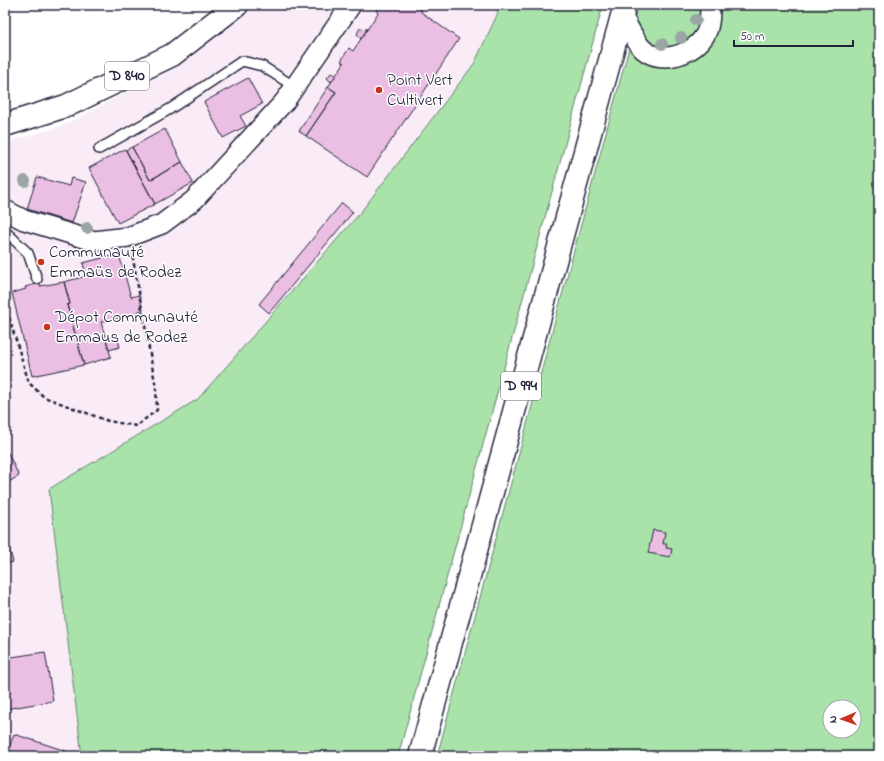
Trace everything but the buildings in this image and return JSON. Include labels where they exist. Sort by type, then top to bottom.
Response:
[{"type":"main road","name":"D 840","points":[[5,125],[66,106],[172,55],[237,5]]},
{"type":"main road","name":"D 994","points":[[420,756],[623,11]]},
{"type":"street","points":[[5,210],[24,220],[94,240],[128,237],[162,224],[194,200],[285,101],[351,5]]},
{"type":"street","points":[[623,11],[643,50],[657,57],[681,54],[697,45],[706,34],[710,5]]},
{"type":"lane","points":[[99,149],[170,109],[242,61],[262,66],[295,87]]},
{"type":"lane","points":[[5,231],[28,252],[37,279]]},
{"type":"path","points":[[5,304],[29,383],[44,397],[108,421],[136,426],[158,410],[156,388],[128,237]]},
{"type":"shaded area","points":[[257,5],[499,5],[497,15],[474,64],[360,213],[198,399],[49,489],[82,756],[5,756],[5,143],[62,126],[174,67]]},
{"type":"green space","points":[[499,5],[603,5],[398,756],[82,756],[49,489],[198,399],[360,213],[474,64],[497,15]]},
{"type":"green space","points":[[635,5],[879,5],[879,756],[437,756],[636,22],[634,11]]},
{"type":"place","name":"Point Vert Cultivert","points":[[379,90]]},
{"type":"place","name":"Communauté Emmaüs de Rodez","points":[[41,262]]},
{"type":"place","name":"Dépot Communauté Emmaus de Rodez","points":[[47,327]]}]
